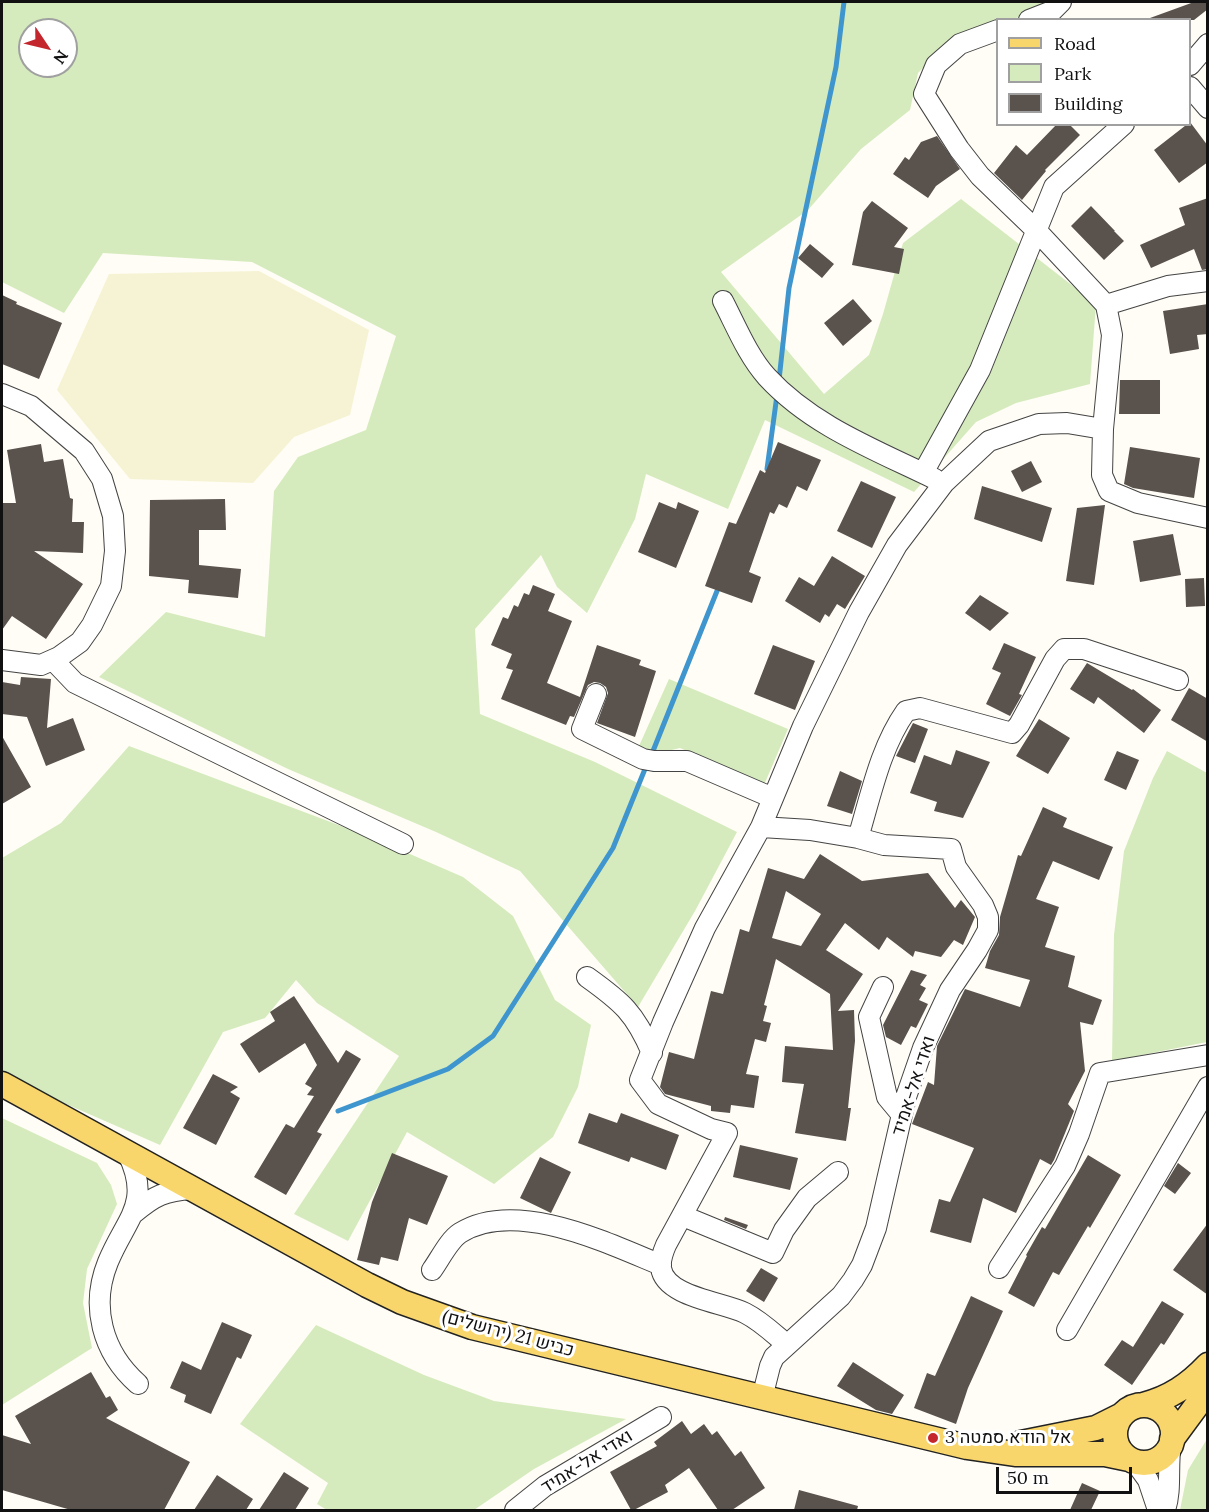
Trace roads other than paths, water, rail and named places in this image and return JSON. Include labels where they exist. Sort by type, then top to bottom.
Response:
[{"type":"main road","name":"כביש 21 (ירושלים)","points":[[3,1085],[367,1285],[435,1314],[488,1332],[948,1443],[996,1452],[1042,1455],[1105,1454],[1132,1461]]},
{"type":"main road","name":"כביש 21 (ירושלים)","points":[[948,1443],[991,1444],[1044,1439],[1096,1428],[1182,1389],[1208,1365]]},
{"type":"main road","points":[[1171,1442],[1170,1422],[1164,1413],[1154,1407],[1133,1410],[1118,1420],[1115,1432],[1116,1442],[1123,1455],[1132,1461],[1147,1463],[1157,1460],[1165,1454],[1208,1389]]},
{"type":"street","points":[[1034,18],[1052,11],[1061,2]]},
{"type":"street","points":[[996,31],[960,44],[936,66],[924,94],[959,149],[980,176],[1036,230],[1106,305],[1112,335],[1103,429],[1102,475],[1109,491],[1138,503],[1208,518]]},
{"type":"street","points":[[1191,64],[1208,44]]},
{"type":"street","points":[[1191,88],[1208,108]]},
{"type":"street","points":[[923,473],[980,370],[1054,187],[1122,126]]},
{"type":"street","points":[[1106,305],[1168,286],[1208,281]]},
{"type":"street","points":[[723,301],[765,375],[795,403],[824,424],[944,483]]},
{"type":"street","points":[[2,394],[31,406],[84,451],[102,479],[113,516],[115,551],[111,586],[92,625],[80,642],[41,665],[2,660]]},
{"type":"street","points":[[786,1344],[762,1323],[745,1313],[688,1294],[674,1287],[665,1278],[661,1258],[666,1245],[727,1133],[711,1129],[658,1104],[640,1080],[705,928],[761,826],[803,726],[859,612],[897,545],[944,483],[989,441],[1039,424],[1067,423],[1103,429]]},
{"type":"street","points":[[761,826],[810,830],[858,838],[879,767],[896,726],[906,711],[920,708],[1012,733],[1019,725],[1055,659],[1064,649],[1084,649],[1178,680]]},
{"type":"street","points":[[53,660],[75,683],[403,844]]},
{"type":"street","points":[[596,694],[582,729],[643,759],[687,761],[773,798]]},
{"type":"street","name":"ואדי אל-אמיד","points":[[762,1398],[774,1357],[841,1296],[862,1265],[876,1228],[902,1115],[923,1048],[951,990],[987,930],[988,917],[957,867],[951,849],[884,845],[858,838]]},
{"type":"street","points":[[586,977],[628,1010],[652,1053]]},
{"type":"street","points":[[883,987],[869,1017],[887,1097],[902,1115]]},
{"type":"street","points":[[999,1268],[1065,1166],[1079,1134],[1100,1073],[1208,1055]]},
{"type":"street","points":[[1067,1330],[1208,1087]]},
{"type":"street","points":[[128,1154],[137,1177],[138,1199],[134,1213],[108,1261],[99,1317],[102,1332],[113,1356],[128,1376],[138,1384]]},
{"type":"street","points":[[683,1216],[774,1252],[784,1230],[807,1198],[838,1172]]},
{"type":"street","points":[[134,1213],[165,1192],[192,1189]]},
{"type":"street","points":[[432,1270],[457,1234],[478,1224],[502,1220],[533,1222],[591,1237],[661,1265]]},
{"type":"street","name":"ואדי אל-אמיד","points":[[520,1510],[545,1486],[661,1417]]},
{"type":"street","points":[[1165,1510],[1169,1488],[1168,1458],[1171,1442]]},
{"type":"street","points":[[1132,1461],[1148,1480],[1158,1510]]},
{"type":"waterway","points":[[779,380],[789,288],[836,67],[844,2]]},
{"type":"waterway","points":[[767,469],[777,395]]},
{"type":"waterway","points":[[651,756],[719,586]]},
{"type":"waterway","points":[[338,1111],[448,1069],[493,1036],[613,848],[647,764]]},
{"type":"place","name":"אל הודא סמטה 3","points":[[933,1438]]}]
